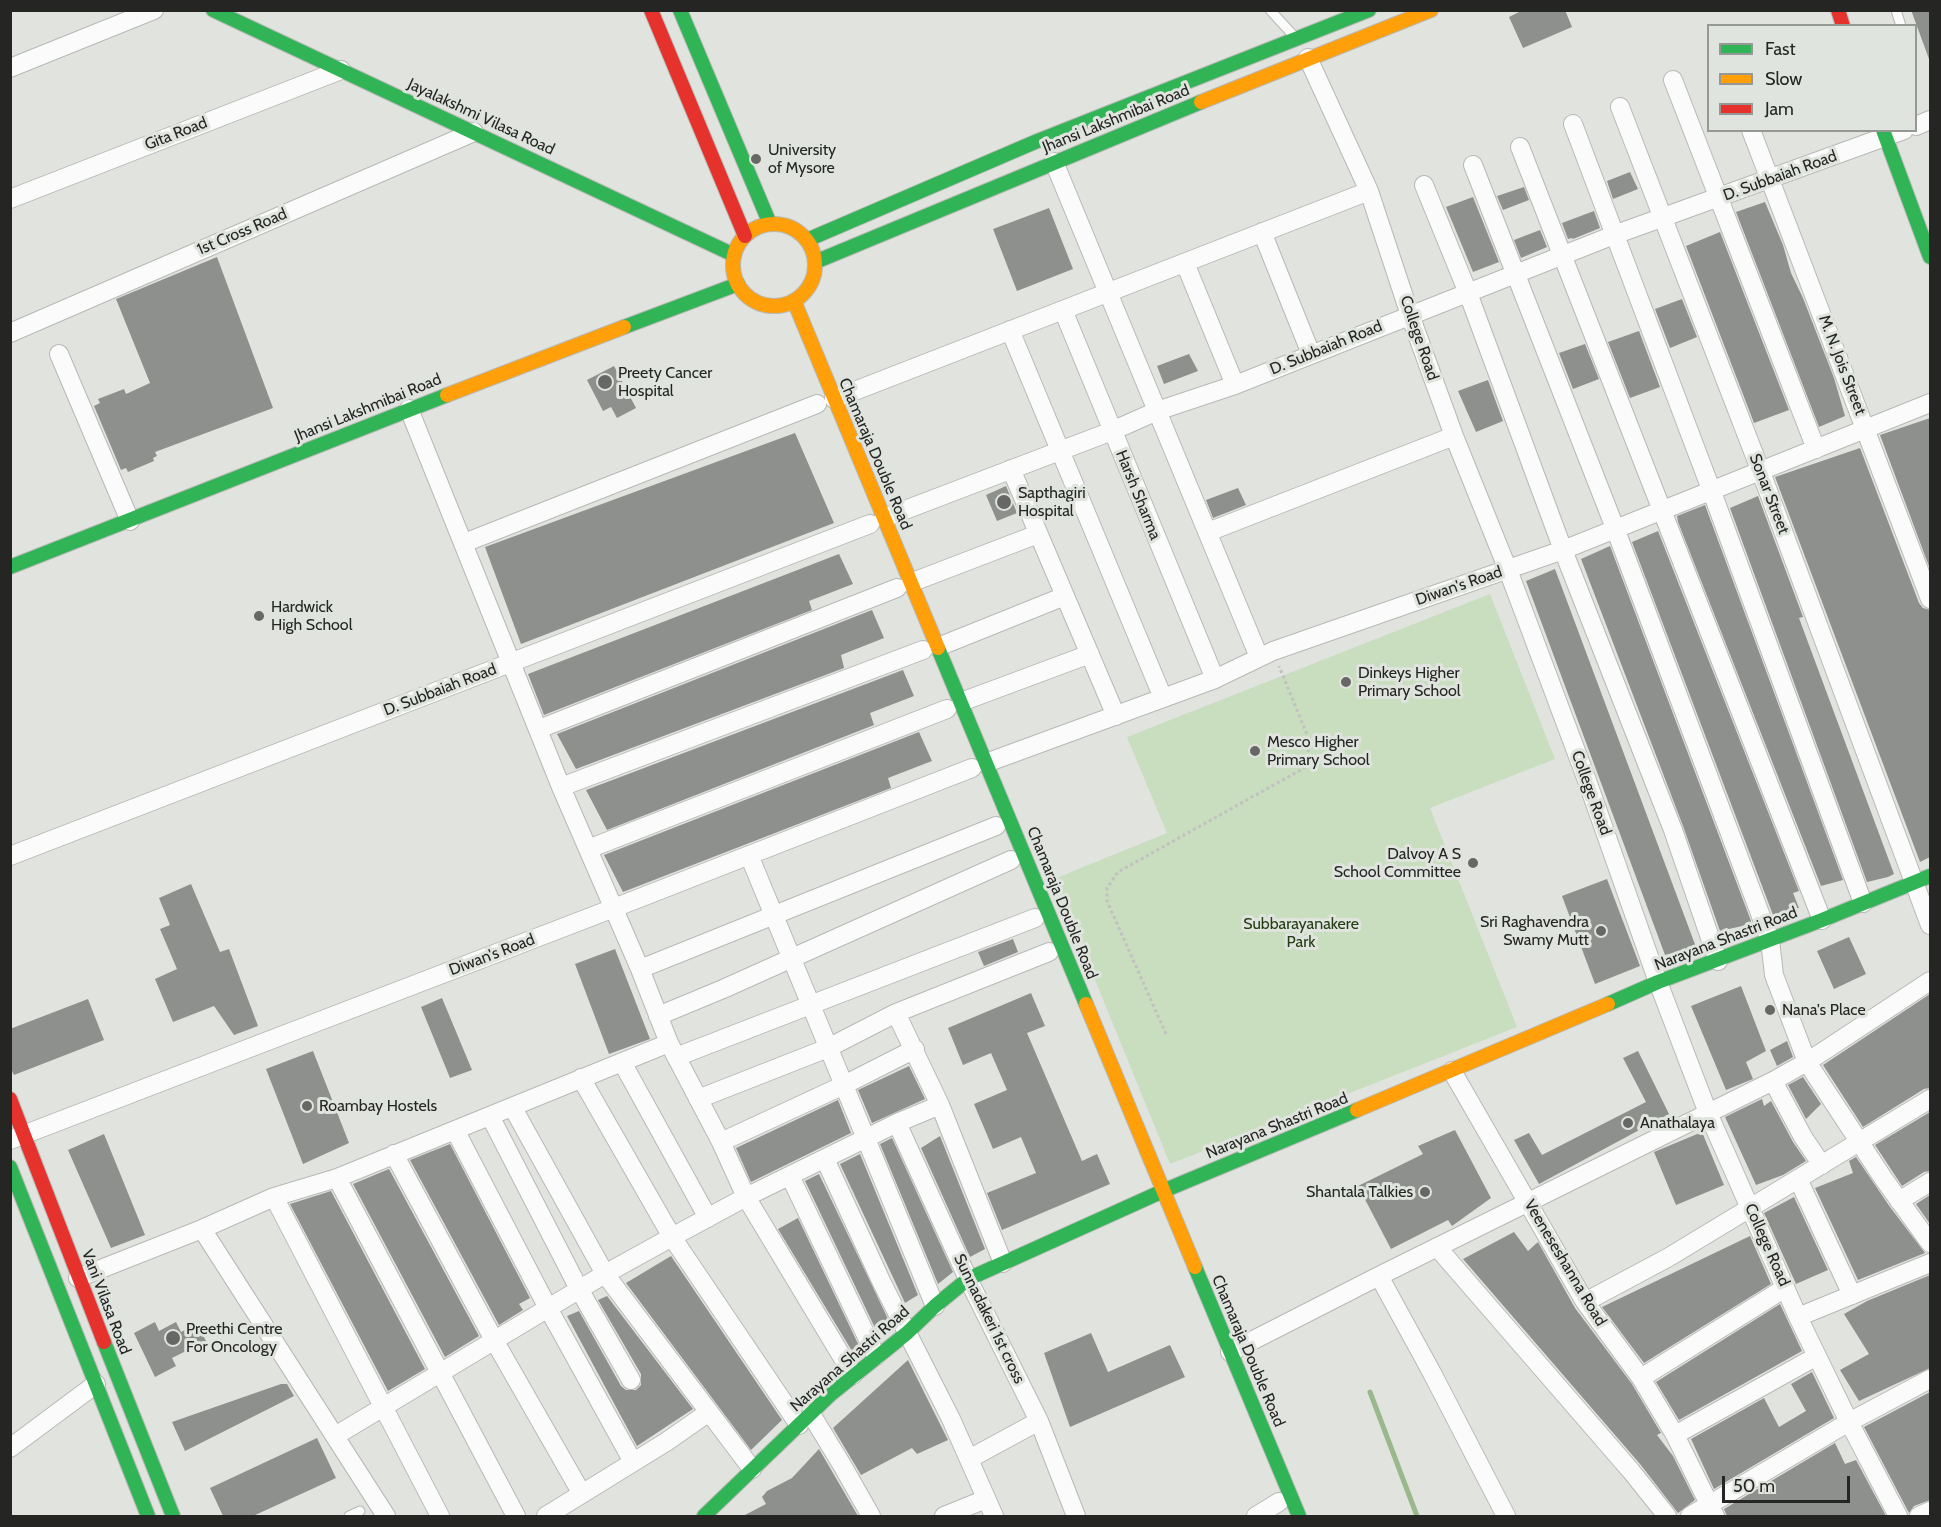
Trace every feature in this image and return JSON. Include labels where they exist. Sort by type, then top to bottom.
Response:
[{"type":"main road","name":"Jayalakshmi Vilasa Road","points":[[213,10],[734,255]]},
{"type":"main road","points":[[651,10],[745,236]]},
{"type":"main road","points":[[680,10],[770,224]]},
{"type":"main road","name":"Jhansi Lakshmibai Road","points":[[807,240],[1035,142],[1369,10]]},
{"type":"main road","name":"Jhansi Lakshmibai Road","points":[[815,262],[1308,58],[1431,10]]},
{"type":"main road","points":[[1884,134],[1930,257]]},
{"type":"main road","points":[[770,224],[784,225],[797,230],[807,240],[813,250],[815,262],[814,274],[803,295],[777,312],[753,300],[738,284],[735,275],[734,255],[745,236],[756,228],[770,224]]},
{"type":"main road","name":"Jhansi Lakshmibai Road","points":[[10,567],[409,409],[738,284]]},
{"type":"main road","name":"Chamaraja Double Road","points":[[794,301],[821,402],[927,649],[1153,1195],[1230,1352],[1299,1516]]},
{"type":"main road","name":"Chamaraja Double Road","points":[[998,830],[1013,865]]},
{"type":"main road","name":"Narayana Shastri Road","points":[[712,1514],[752,1469],[805,1419],[968,1279],[1153,1195],[1452,1071],[1658,982],[1718,961],[1923,879]]},
{"type":"main road","name":"Vani Vilasa Road","points":[[10,1099],[17,1137],[78,1278],[173,1516]]},
{"type":"main road","points":[[10,1167],[148,1516]]},
{"type":"main road","name":"Chamaraja Double Road","points":[[1177,1260],[1282,1509]]},
{"type":"street","points":[[10,68],[154,10]]},
{"type":"street","points":[[244,10],[250,28]]},
{"type":"street","name":"College Road","points":[[1308,58],[1369,191],[1410,315],[1454,436],[1508,570],[1708,1113],[1798,1317],[1898,1516]]},
{"type":"street","name":"Gita Road","points":[[10,199],[341,70]]},
{"type":"street","points":[[1672,80],[1720,198],[1816,449]]},
{"type":"street","name":"Sonar Street","points":[[1620,107],[1761,472],[1923,879],[1930,925]]},
{"type":"street","points":[[1573,124],[1712,492],[1863,903]]},
{"type":"street","name":"1st Cross Road","points":[[10,333],[474,132]]},
{"type":"street","name":"M. N. Jois Street","points":[[1753,132],[1930,599]]},
{"type":"street","name":"D. Subbaiah Road","points":[[10,856],[1060,451],[1157,411],[1235,385],[1614,235],[1720,198],[1884,134]]},
{"type":"street","points":[[1520,147],[1822,920]]},
{"type":"street","points":[[1054,162],[1208,532],[1266,654]]},
{"type":"street","points":[[1473,165],[1615,528],[1770,939],[1774,975],[1807,1062],[1899,1201],[1930,1243]]},
{"type":"street","points":[[1424,185],[1468,293],[1563,550],[1672,830],[1718,961]]},
{"type":"street","points":[[464,543],[821,402],[1369,191]]},
{"type":"street","points":[[1262,232],[1311,354]]},
{"type":"street","points":[[1185,263],[1235,385]]},
{"type":"street","name":"Harsh Sharma","points":[[1063,310],[1215,680]]},
{"type":"street","points":[[1010,330],[1163,698]]},
{"type":"street","points":[[59,354],[130,521]]},
{"type":"street","name":"Diwan's Road","points":[[17,1137],[976,767],[1215,680],[1266,654],[1563,550],[1930,403]]},
{"type":"street","points":[[409,409],[561,787],[640,969],[672,1050],[746,1197],[854,1375]]},
{"type":"street","points":[[1208,532],[1454,436]]},
{"type":"street","points":[[1011,469],[1116,716]]},
{"type":"street","points":[[539,729],[1038,534]]},
{"type":"street","points":[[561,787],[1065,596]]},
{"type":"street","points":[[588,849],[1090,654]]},
{"type":"street","points":[[640,969],[774,915],[998,830]]},
{"type":"street","points":[[749,855],[935,1306]]},
{"type":"street","points":[[658,1016],[1013,865]]},
{"type":"street","points":[[78,1278],[202,1230],[274,1197],[337,1178],[622,1062],[672,1050],[810,1004],[1043,936],[828,1048],[698,1099]]},
{"type":"street","points":[[1230,1352],[1773,1081],[1807,1062],[1930,981]]},
{"type":"street","points":[[896,1013],[940,1105],[1003,1263]]},
{"type":"street","points":[[720,1142],[844,1085],[915,1049]]},
{"type":"street","points":[[622,1062],[708,1218]]},
{"type":"street","name":"Veeneseshanna Road","points":[[1452,1071],[1585,1302],[1641,1378],[1675,1435],[1712,1511]]},
{"type":"street","points":[[581,1078],[672,1237],[805,1419],[871,1516]]},
{"type":"street","points":[[1773,1081],[1803,1137],[1822,1165]]},
{"type":"street","points":[[1585,1302],[1669,1257],[1930,1099]]},
{"type":"street","points":[[335,1436],[579,1289],[672,1237],[746,1197],[897,1123],[940,1105]]},
{"type":"street","points":[[513,1108],[605,1274],[752,1469]]},
{"type":"street","points":[[490,1116],[579,1289],[631,1380]]},
{"type":"street","name":"Sunnadakeri 1st cross","points":[[897,1123],[968,1279],[1039,1421],[1076,1516]]},
{"type":"street","points":[[455,1130],[548,1308],[633,1462]]},
{"type":"street","points":[[394,1154],[494,1340],[582,1494]]},
{"type":"street","points":[[825,1159],[882,1283],[951,1419],[994,1516]]},
{"type":"street","points":[[789,1176],[876,1356]]},
{"type":"street","points":[[337,1178],[516,1516]]},
{"type":"street","points":[[1798,1179],[1852,1295]]},
{"type":"street","points":[[1899,1201],[1930,1182]]},
{"type":"street","points":[[274,1197],[440,1516]]},
{"type":"street","points":[[202,1230],[387,1516]]},
{"type":"street","points":[[1437,1247],[1631,1471],[1667,1516]]},
{"type":"street","points":[[1798,1317],[1930,1263]]},
{"type":"street","points":[[1379,1276],[1506,1516]]},
{"type":"street","points":[[1641,1378],[1785,1288]]},
{"type":"street","points":[[1675,1435],[1817,1356]]},
{"type":"street","points":[[1690,1516],[1712,1511],[1849,1422],[1930,1379]]},
{"type":"street","points":[[10,1448],[96,1384]]},
{"type":"street","points":[[546,1516],[709,1412]]},
{"type":"street","points":[[969,1459],[1039,1421]]},
{"type":"street","points":[[944,1516],[986,1499]]},
{"type":"street","points":[[1256,1516],[1282,1509]]},
{"type":"street","points":[[1919,1516],[1930,1510]]},
{"type":"lane","points":[[1270,10],[1296,39]]},
{"type":"lane","points":[[349,1516],[360,1511]]},
{"type":"path","points":[[1166,1034],[1107,901],[1107,888],[1118,872],[1304,768],[1308,757],[1308,737],[1266,654]]},
{"type":"green space","name":"Subbarayanakere Park","points":[[1490,594],[1555,759],[1430,808],[1517,1027],[1170,1164],[1054,879],[1167,833],[1127,737]]},
{"type":"building","points":[[1523,10],[1565,10],[1572,27],[1523,48],[1509,17]]},
{"type":"building","points":[[1911,10],[1930,10],[1930,59],[1929,59]]},
{"type":"building","points":[[1630,172],[1638,189],[1613,199],[1607,181]]},
{"type":"building","points":[[1524,187],[1529,200],[1503,210],[1497,196]]},
{"type":"building","points":[[1473,197],[1499,262],[1473,272],[1446,207]]},
{"type":"building","points":[[1765,202],[1834,378],[1845,416],[1819,427],[1736,212]]},
{"type":"building","points":[[1049,208],[1073,269],[1017,291],[993,229]]},
{"type":"building","points":[[1594,211],[1600,228],[1568,239],[1562,223]]},
{"type":"building","points":[[1540,230],[1547,247],[1521,258],[1514,240]]},
{"type":"building","points":[[1720,232],[1789,410],[1754,423],[1686,246]]},
{"type":"building","points":[[217,257],[273,408],[155,452],[157,456],[153,458],[154,461],[128,472],[126,468],[121,470],[94,406],[100,403],[98,399],[124,389],[126,394],[150,383],[116,299]]},
{"type":"building","points":[[1682,299],[1697,337],[1670,348],[1655,309]]},
{"type":"building","points":[[1639,331],[1660,387],[1630,398],[1608,342]]},
{"type":"building","points":[[1585,344],[1599,379],[1573,389],[1559,353]]},
{"type":"building","points":[[1189,354],[1198,371],[1164,384],[1157,366]]},
{"type":"building","points":[[614,366],[636,408],[617,418],[611,407],[603,411],[587,380]]},
{"type":"building","points":[[1488,380],[1503,421],[1476,432],[1458,391]]},
{"type":"building","points":[[1930,418],[1930,569],[1880,435]]},
{"type":"building","points":[[795,433],[834,523],[521,644],[485,547]]},
{"type":"building","points":[[1860,448],[1919,603],[1923,608],[1930,610],[1930,857],[1920,862],[1775,477]]},
{"type":"building","points":[[1006,486],[1017,513],[997,521],[986,495]]},
{"type":"building","points":[[1238,488],[1246,505],[1213,518],[1206,500]]},
{"type":"building","points":[[1758,496],[1803,617],[1799,618],[1894,874],[1888,877],[1867,882],[1730,508]]},
{"type":"building","points":[[1705,505],[1843,880],[1821,886],[1678,522],[1677,516]]},
{"type":"building","points":[[1658,531],[1799,891],[1793,893],[1799,908],[1773,915],[1632,542]]},
{"type":"building","points":[[1610,546],[1751,924],[1720,931],[1683,826],[1581,559]]},
{"type":"building","points":[[839,554],[853,584],[809,601],[812,610],[544,715],[528,674]]},
{"type":"building","points":[[1555,569],[1696,947],[1665,955],[1526,581]]},
{"type":"building","points":[[872,610],[884,638],[841,655],[844,668],[576,769],[557,734]]},
{"type":"building","points":[[903,670],[914,696],[870,713],[874,725],[607,830],[586,790]]},
{"type":"building","points":[[919,732],[932,761],[888,778],[891,788],[623,892],[604,855]]},
{"type":"building","name":"Sri Raghavendra Swamy Mutt","points":[[1607,879],[1640,966],[1595,984],[1562,896]]},
{"type":"building","points":[[191,884],[220,952],[229,949],[258,1026],[234,1035],[214,1006],[173,1022],[155,979],[177,969],[160,929],[170,925],[159,898]]},
{"type":"building","points":[[1849,937],[1866,974],[1834,989],[1817,951]]},
{"type":"building","points":[[1013,939],[1018,952],[984,966],[978,952]]},
{"type":"building","points":[[615,949],[650,1039],[609,1054],[575,964]]},
{"type":"building","points":[[1741,986],[1766,1051],[1746,1062],[1753,1079],[1726,1090],[1691,1006]]},
{"type":"building","points":[[1031,993],[1045,1026],[1027,1033],[1082,1161],[1097,1154],[1110,1184],[1002,1230],[987,1193],[1036,1173],[1021,1137],[993,1149],[974,1104],[1007,1090],[991,1053],[963,1065],[948,1028]]},
{"type":"building","points":[[1930,994],[1930,1088],[1924,1089],[1863,1127],[1823,1065]]},
{"type":"building","points":[[442,998],[472,1070],[450,1078],[421,1007]]},
{"type":"building","points":[[88,999],[104,1040],[14,1075],[10,1067],[10,1029]]},
{"type":"building","points":[[1787,1041],[1793,1057],[1777,1066],[1770,1050]]},
{"type":"building","name":"Roambay Hostels","points":[[313,1051],[349,1143],[303,1164],[266,1069]]},
{"type":"building","name":"Anathalaya","points":[[1638,1051],[1669,1114],[1539,1184],[1514,1140],[1529,1133],[1542,1155],[1646,1102],[1623,1058]]},
{"type":"building","points":[[909,1066],[925,1099],[872,1123],[858,1090]]},
{"type":"building","points":[[1803,1077],[1821,1104],[1806,1119],[1788,1085]]},
{"type":"building","points":[[1762,1099],[1764,1106],[1771,1101],[1806,1161],[1783,1175],[1756,1185],[1725,1117]]},
{"type":"building","points":[[838,1100],[851,1133],[751,1182],[736,1148]]},
{"type":"building","points":[[1930,1112],[1930,1171],[1924,1172],[1902,1186],[1875,1145]]},
{"type":"building","name":"Shantala Talkies","points":[[1455,1130],[1491,1198],[1452,1226],[1448,1220],[1391,1249],[1358,1186],[1423,1154],[1418,1146]]},
{"type":"building","points":[[1702,1132],[1724,1185],[1676,1205],[1654,1152]]},
{"type":"building","points":[[104,1134],[145,1235],[111,1248],[68,1150]]},
{"type":"building","points":[[940,1136],[985,1249],[970,1257],[921,1148]]},
{"type":"building","points":[[892,1138],[953,1272],[938,1284],[880,1144]]},
{"type":"building","points":[[450,1144],[530,1298],[519,1304],[523,1310],[499,1325],[410,1160]]},
{"type":"building","points":[[860,1154],[918,1295],[905,1303],[840,1164]]},
{"type":"building","points":[[1856,1157],[1925,1253],[1858,1280],[1815,1188],[1853,1173],[1849,1161]]},
{"type":"building","points":[[389,1169],[479,1336],[445,1357],[353,1184]]},
{"type":"building","points":[[819,1174],[888,1319],[876,1330],[805,1181]]},
{"type":"building","points":[[331,1191],[425,1369],[388,1391],[290,1204]]},
{"type":"building","points":[[1930,1195],[1930,1224],[1916,1204]]},
{"type":"building","points":[[1794,1197],[1828,1270],[1796,1284],[1764,1213]]},
{"type":"building","points":[[798,1218],[861,1350],[855,1356],[778,1229]]},
{"type":"building","points":[[1514,1232],[1528,1251],[1538,1242],[1575,1308],[1632,1384],[1661,1433],[1657,1435],[1673,1456],[1695,1500],[1678,1513],[1640,1464],[1463,1259]]},
{"type":"building","points":[[1750,1236],[1771,1284],[1644,1363],[1602,1307]]},
{"type":"building","points":[[671,1256],[782,1420],[751,1450],[626,1283]]},
{"type":"building","points":[[1930,1275],[1930,1368],[1859,1401],[1840,1370],[1869,1354],[1844,1314],[1867,1301]]},
{"type":"building","points":[[607,1296],[693,1409],[637,1446],[567,1316],[579,1311],[621,1386],[626,1390],[636,1390],[641,1385],[641,1374],[598,1300]]},
{"type":"building","points":[[1780,1304],[1802,1351],[1679,1420],[1656,1382]]},
{"type":"building","points":[[155,1322],[159,1331],[176,1322],[181,1332],[197,1324],[206,1341],[172,1358],[176,1366],[155,1377],[134,1333]]},
{"type":"building","points":[[1091,1333],[1108,1372],[1170,1345],[1185,1377],[1070,1427],[1044,1353]]},
{"type":"building","points":[[908,1360],[948,1440],[917,1454],[912,1448],[861,1475],[833,1428]]},
{"type":"building","points":[[1812,1372],[1834,1418],[1714,1489],[1691,1439],[1764,1398],[1779,1427],[1806,1411],[1791,1384]]},
{"type":"building","points":[[281,1384],[287,1384],[294,1396],[185,1451],[172,1422]]},
{"type":"building","points":[[1930,1392],[1930,1500],[1914,1506],[1909,1513],[1864,1427]]},
{"type":"building","points":[[317,1438],[336,1478],[253,1516],[223,1516],[210,1488]]},
{"type":"building","points":[[1835,1443],[1845,1464],[1856,1460],[1886,1516],[1727,1516],[1724,1509]]},
{"type":"building","points":[[819,1449],[858,1516],[743,1516],[766,1504],[762,1497],[767,1491],[792,1478]]},
{"type":"waterway","points":[[1370,1392],[1417,1516]]},
{"type":"traffic: fast","points":[[213,10],[734,255]]},
{"type":"traffic: fast","points":[[680,10],[770,224]]},
{"type":"traffic: fast","points":[[807,240],[1035,142],[1369,10]]},
{"type":"traffic: fast","points":[[815,262],[1201,102]]},
{"type":"traffic: fast","points":[[1884,132],[1930,257]]},
{"type":"traffic: fast","points":[[624,327],[738,284]]},
{"type":"traffic: fast","points":[[10,567],[447,395]]},
{"type":"traffic: fast","points":[[938,648],[1086,1004]]},
{"type":"traffic: fast","points":[[1608,1004],[1658,982],[1930,876]]},
{"type":"traffic: fast","points":[[704,1516],[831,1394],[907,1333],[968,1279],[1163,1191],[1357,1110]]},
{"type":"traffic: fast","points":[[10,1167],[148,1516]]},
{"type":"traffic: fast","points":[[1195,1267],[1299,1516]]},
{"type":"traffic: fast","points":[[104,1342],[173,1516]]},
{"type":"traffic: slow","points":[[1201,102],[1431,10]]},
{"type":"traffic: slow","points":[[774,224],[790,227],[803,236],[812,249],[815,265],[812,281],[803,294],[790,303],[774,306],[758,303],[745,294],[736,281],[733,265],[736,249],[745,236],[758,227],[774,224]]},
{"type":"traffic: slow","points":[[794,301],[938,648]]},
{"type":"traffic: slow","points":[[447,395],[624,327]]},
{"type":"traffic: slow","points":[[1086,1004],[1195,1267]]},
{"type":"traffic: slow","points":[[1357,1110],[1608,1004]]},
{"type":"traffic: jam","points":[[651,10],[745,236]]},
{"type":"traffic: jam","points":[[1838,10],[1842,24]]},
{"type":"traffic: jam","points":[[10,1099],[104,1342]]},
{"type":"place","name":"University of Mysore","points":[[756,159]]},
{"type":"place","name":"Preety Cancer Hospital","points":[[605,382]]},
{"type":"place","name":"Sapthagiri Hospital","points":[[1004,502]]},
{"type":"place","name":"Hardwick High School","points":[[259,616]]},
{"type":"place","name":"Dinkeys Higher Primary School","points":[[1346,682]]},
{"type":"place","name":"Mesco Higher Primary School","points":[[1255,751]]},
{"type":"place","name":"Dalvoy A S School Committee","points":[[1473,863]]},
{"type":"place","name":"Sri Raghavendra Swamy Mutt","points":[[1601,931]]},
{"type":"place","name":"Nana's Place","points":[[1770,1010]]},
{"type":"place","name":"Roambay Hostels","points":[[307,1106]]},
{"type":"place","name":"Anathalaya","points":[[1628,1123]]},
{"type":"place","name":"Shantala Talkies","points":[[1425,1192]]},
{"type":"place","name":"Preethi Centre For Oncology","points":[[173,1338]]}]
